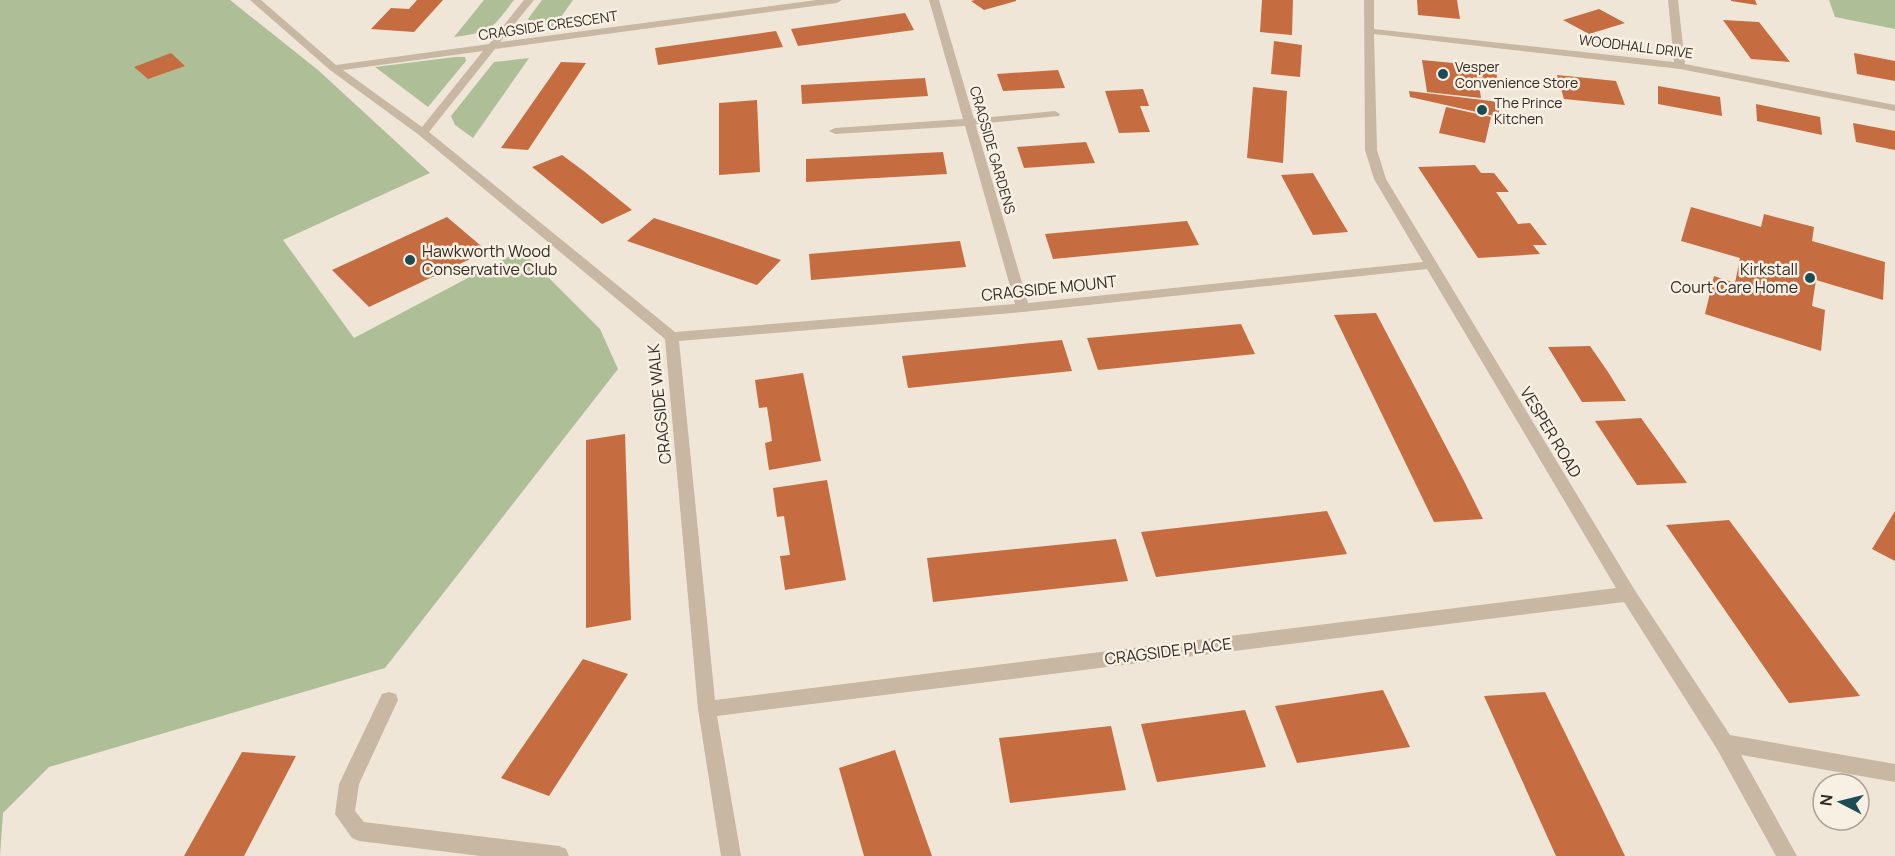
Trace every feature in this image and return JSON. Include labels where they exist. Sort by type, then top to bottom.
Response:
[{"type":"street","name":"CRAGSIDE WALK","points":[[255,0],[334,68],[423,133],[672,337],[707,709],[730,856]]},
{"type":"street","points":[[423,133],[529,0]]},
{"type":"street","name":"CRAGSIDE CRESCENT","points":[[334,68],[837,0]]},
{"type":"street","name":"CRAGSIDE GARDENS","points":[[934,0],[1023,308]]},
{"type":"street","name":"VESPER ROAD","points":[[1369,0],[1371,150],[1380,180],[1628,594],[1724,743],[1787,856]]},
{"type":"street","points":[[1673,0],[1680,66]]},
{"type":"street","name":"WOODHALL DRIVE","points":[[1370,31],[1680,66],[1895,108]]},
{"type":"street","points":[[835,131],[1055,114]]},
{"type":"street","name":"CRAGSIDE MOUNT","points":[[672,337],[1023,308],[1429,265]]},
{"type":"street","name":"CRAGSIDE PLACE","points":[[707,709],[1628,594]]},
{"type":"street","points":[[389,699],[349,784],[345,814],[359,831],[559,856]]},
{"type":"street","points":[[1724,743],[1895,773]]},
{"type":"green space","points":[[0,0],[230,0],[318,70],[430,173],[283,240],[354,338],[521,250],[600,329],[618,369],[385,668],[49,767],[3,813],[0,856]]},
{"type":"green space","points":[[484,0],[514,0],[490,28],[454,37]]},
{"type":"green space","points":[[542,0],[573,0],[554,27],[532,23],[528,19]]},
{"type":"green space","points":[[1829,0],[1895,0],[1895,29],[1835,17]]},
{"type":"green space","points":[[465,57],[466,61],[428,107],[375,67]]},
{"type":"green space","points":[[529,58],[473,138],[455,125],[451,116],[494,62]]},
{"type":"building","points":[[417,0],[443,0],[414,32],[371,29],[391,8],[409,9]]},
{"type":"building","points":[[1262,0],[1293,0],[1292,35],[1260,32]]},
{"type":"building","points":[[1417,0],[1457,0],[1460,19],[1418,15]]},
{"type":"building","points":[[1755,0],[1757,5],[1731,1]]},
{"type":"building","points":[[971,1],[1016,1],[984,10]]},
{"type":"building","points":[[1599,9],[1625,23],[1589,34],[1563,20]]},
{"type":"building","points":[[905,13],[914,30],[798,46],[791,29]]},
{"type":"building","points":[[1723,20],[1759,22],[1790,62],[1751,59]]},
{"type":"building","points":[[776,31],[783,47],[658,65],[655,48]]},
{"type":"building","points":[[1274,41],[1302,45],[1300,77],[1271,74]]},
{"type":"building","points":[[171,53],[185,66],[148,79],[134,67]]},
{"type":"building","points":[[1854,53],[1895,61],[1895,81],[1857,74]]},
{"type":"building","points":[[1422,60],[1495,67],[1498,81],[1478,79],[1481,98],[1427,92]]},
{"type":"building","points":[[561,62],[586,63],[528,150],[501,148]]},
{"type":"building","points":[[1058,70],[1065,88],[1003,91],[997,74]]},
{"type":"building","points":[[1557,75],[1616,81],[1625,105],[1564,99]]},
{"type":"building","points":[[925,78],[928,96],[802,104],[801,85]]},
{"type":"building","points":[[1658,86],[1720,97],[1722,116],[1658,104]]},
{"type":"building","points":[[1253,87],[1287,91],[1283,163],[1247,158]]},
{"type":"building","points":[[1143,89],[1149,106],[1140,106],[1150,132],[1119,133],[1105,91]]},
{"type":"building","name":"The Prince Kitchen","points":[[1409,91],[1499,102],[1499,117],[1410,97]]},
{"type":"building","points":[[757,100],[760,172],[719,175],[719,103]]},
{"type":"building","points":[[1756,104],[1820,117],[1822,135],[1757,121]]},
{"type":"building","points":[[1446,107],[1491,117],[1485,143],[1439,133]]},
{"type":"building","points":[[1853,123],[1895,131],[1895,150],[1856,142]]},
{"type":"building","points":[[1086,142],[1095,163],[1024,168],[1017,147]]},
{"type":"building","points":[[943,152],[947,174],[806,182],[806,159]]},
{"type":"building","points":[[562,155],[632,210],[602,224],[532,167]]},
{"type":"building","points":[[1475,165],[1481,173],[1494,173],[1509,192],[1496,192],[1518,224],[1530,223],[1547,245],[1533,245],[1540,254],[1478,258],[1418,167]]},
{"type":"building","points":[[1313,173],[1348,232],[1313,235],[1281,175]]},
{"type":"building","name":"Kirkstall Court Care Home","points":[[1691,207],[1761,227],[1764,214],[1814,227],[1812,241],[1885,262],[1883,300],[1816,280],[1812,306],[1825,310],[1821,351],[1705,314],[1714,276],[1735,283],[1740,258],[1681,241]]},
{"type":"building","name":"Hawkworth Wood Conservative Club","points":[[447,217],[487,251],[369,307],[332,270]]},
{"type":"building","points":[[654,218],[781,260],[757,285],[627,241]]},
{"type":"building","points":[[1187,221],[1199,245],[1053,259],[1045,234]]},
{"type":"building","points":[[960,241],[966,267],[811,280],[809,254]]},
{"type":"building","points":[[1376,313],[1483,519],[1434,522],[1334,315]]},
{"type":"building","points":[[1241,324],[1255,354],[1098,370],[1087,338]]},
{"type":"building","points":[[1062,340],[1072,371],[908,388],[902,356]]},
{"type":"building","points":[[1590,346],[1626,401],[1582,402],[1548,347]]},
{"type":"building","points":[[803,373],[821,461],[769,470],[765,443],[772,441],[770,426],[767,407],[759,408],[755,380]]},
{"type":"building","points":[[1641,418],[1687,483],[1637,485],[1595,421]]},
{"type":"building","points":[[625,434],[631,620],[586,628],[586,440]]},
{"type":"building","points":[[827,480],[846,580],[785,590],[780,556],[790,555],[784,516],[777,517],[773,488]]},
{"type":"building","points":[[1327,511],[1347,554],[1156,577],[1141,532]]},
{"type":"building","points":[[1895,511],[1895,561],[1872,549]]},
{"type":"building","points":[[1729,520],[1860,696],[1789,703],[1666,525]]},
{"type":"building","points":[[1116,539],[1128,581],[933,602],[927,558]]},
{"type":"building","points":[[583,659],[628,674],[549,796],[501,778]]},
{"type":"building","points":[[1383,690],[1410,747],[1297,763],[1275,706]]},
{"type":"building","points":[[1545,692],[1625,856],[1556,856],[1484,696]]},
{"type":"building","points":[[1245,710],[1266,767],[1157,782],[1141,724]]},
{"type":"building","points":[[1111,726],[1126,790],[1010,803],[999,738]]},
{"type":"building","points":[[895,750],[932,856],[864,856],[839,768]]},
{"type":"building","points":[[242,752],[296,756],[244,856],[184,856]]},
{"type":"place","name":"Vesper Convenience Store","points":[[1443,74]]},
{"type":"place","name":"The Prince Kitchen","points":[[1482,110]]},
{"type":"place","name":"Hawkworth Wood Conservative Club","points":[[410,260]]},
{"type":"place","name":"Kirkstall Court Care Home","points":[[1810,278]]}]
